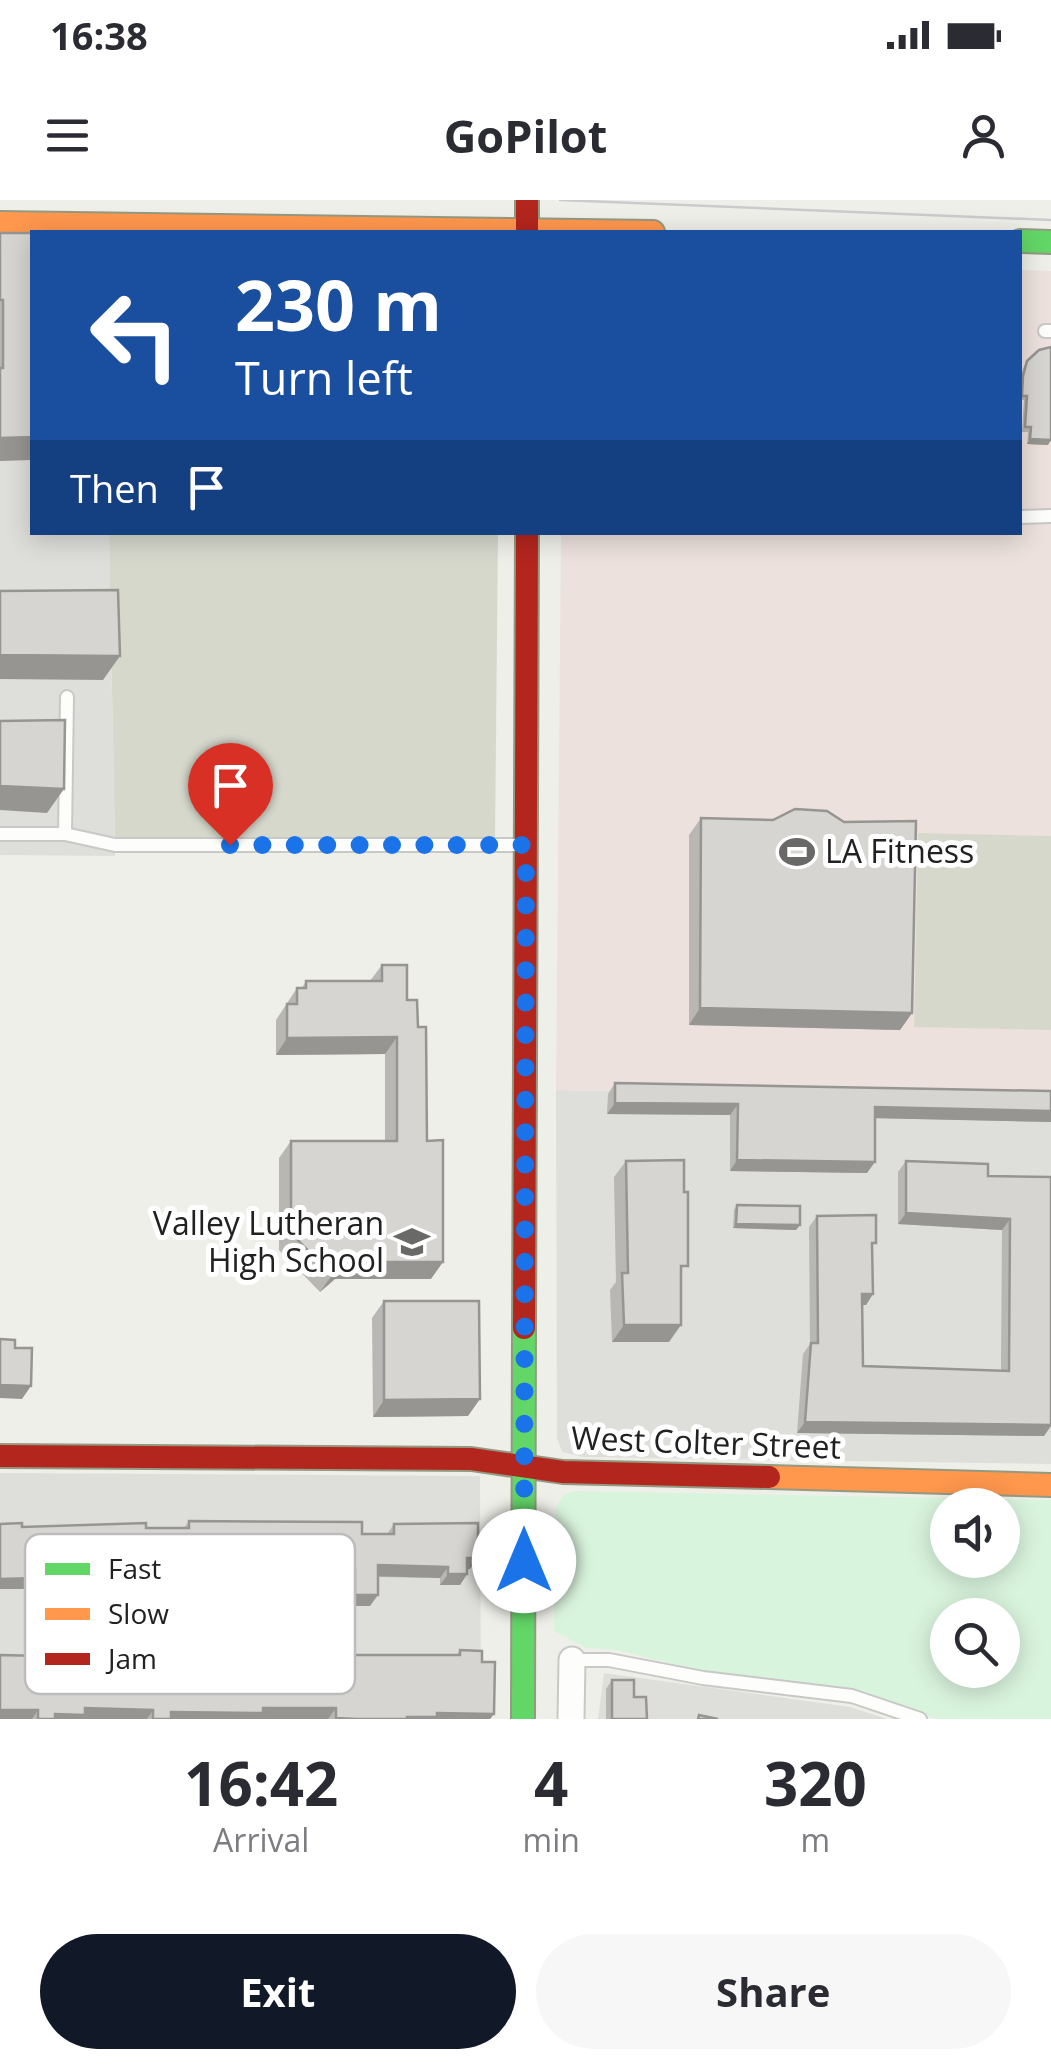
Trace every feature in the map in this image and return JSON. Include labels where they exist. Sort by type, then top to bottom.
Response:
[{"type":"main road","points":[[527,200],[527,230]]},
{"type":"main road","points":[[0,223],[335,230]]},
{"type":"main road","points":[[1022,240],[1051,242]]},
{"type":"main road","points":[[523,1719],[527,535]]},
{"type":"main road","name":"West Colter Street","points":[[0,1456],[471,1459],[563,1472],[1051,1485]]},
{"type":"street","points":[[571,1719],[572,1660]]},
{"type":"lane","points":[[1022,517],[1051,516]]},
{"type":"lane","points":[[65,834],[67,696]]},
{"type":"lane","points":[[0,834],[65,834],[115,845],[526,845]]},
{"type":"lane","points":[[572,1660],[610,1660],[703,1678],[852,1696],[920,1719]]},
{"type":"shaded area","points":[[0,244],[30,244],[30,535],[109,535],[115,856],[0,855]]},
{"type":"shaded area","points":[[1022,270],[1051,271],[1051,1099],[556,1090],[561,535],[1022,535]]},
{"type":"shaded area","points":[[109,535],[498,535],[495,845],[115,845]]},
{"type":"shaded area","points":[[918,833],[1051,836],[1051,1030],[914,1027]]},
{"type":"shaded area","points":[[556,1090],[1051,1099],[1051,1464],[583,1457],[562,1452],[557,1438]]},
{"type":"shaded area","points":[[0,1473],[480,1476],[481,1719],[0,1719]]},
{"type":"shaded area","points":[[604,1673],[850,1707],[887,1719],[598,1719]]},
{"type":"green space","points":[[577,1491],[930,1498],[930,1578],[1020,1578],[1020,1499],[1051,1500],[1051,1719],[937,1719],[854,1693],[701,1671],[616,1650],[586,1648],[554,1631],[555,1509],[564,1494]]},
{"type":"building","points":[[0,233],[30,233],[30,437],[0,438]]},
{"type":"building","points":[[1051,347],[1051,440],[1030,439],[1031,427],[1025,427],[1027,396],[1022,396],[1023,376],[1027,361],[1039,350]]},
{"type":"building","points":[[118,590],[120,656],[0,655],[0,591]]},
{"type":"building","points":[[65,720],[64,789],[0,786],[0,721]]},
{"type":"building","points":[[795,809],[827,811],[844,822],[916,821],[912,1013],[700,1008],[701,818],[773,820]]},
{"type":"building","points":[[382,965],[407,965],[407,1000],[417,1000],[418,1027],[426,1027],[427,1141],[443,1140],[443,1262],[347,1262],[332,1275],[291,1233],[291,1141],[397,1141],[397,1037],[287,1038],[287,1004],[297,1004],[297,988],[306,988],[306,981],[382,981]]},
{"type":"building","points":[[615,1083],[1051,1091],[1051,1111],[875,1107],[875,1162],[737,1160],[738,1104],[615,1103]]},
{"type":"building","points":[[684,1160],[688,1266],[681,1266],[681,1325],[624,1325],[622,1273],[628,1273],[626,1161]]},
{"type":"building","points":[[906,1161],[988,1164],[988,1176],[1051,1177],[1051,1425],[805,1422],[811,1343],[818,1343],[817,1216],[876,1215],[873,1294],[862,1294],[863,1366],[1009,1371],[1010,1219],[906,1213]]},
{"type":"building","points":[[737,1205],[800,1206],[800,1225],[736,1224]]},
{"type":"building","points":[[384,1301],[479,1301],[480,1399],[384,1400]]},
{"type":"building","points":[[0,1339],[15,1340],[15,1348],[32,1348],[31,1386],[0,1385]]},
{"type":"building","points":[[189,1521],[362,1522],[362,1534],[394,1534],[394,1524],[478,1523],[478,1558],[467,1558],[467,1574],[448,1574],[448,1567],[378,1565],[378,1595],[355,1595],[355,1534],[25,1534],[25,1578],[0,1579],[0,1524],[22,1523],[22,1527],[146,1523],[146,1528],[189,1528]]},
{"type":"building","points":[[460,1650],[482,1651],[482,1662],[495,1662],[494,1714],[437,1713],[437,1717],[357,1719],[336,1718],[336,1708],[263,1708],[263,1713],[171,1712],[171,1719],[153,1719],[153,1710],[85,1708],[85,1715],[55,1714],[55,1719],[38,1719],[38,1710],[0,1710],[0,1655],[25,1656],[25,1694],[355,1694],[355,1655],[460,1655]]},
{"type":"building","points":[[612,1680],[634,1680],[634,1697],[646,1697],[647,1719],[612,1719]]},
{"type":"tram line","points":[[560,200],[1051,220]]},
{"type":"traffic: fast","points":[[1022,241],[1051,242]]},
{"type":"traffic: fast","points":[[523,1719],[524,1328]]},
{"type":"traffic: slow","points":[[0,223],[508,230]]},
{"type":"traffic: slow","points":[[769,1477],[1051,1485]]},
{"type":"traffic: jam","points":[[527,200],[527,230]]},
{"type":"traffic: jam","points":[[524,1328],[527,535]]},
{"type":"traffic: jam","points":[[0,1456],[471,1459],[563,1472],[769,1477]]},
{"type":"place","name":"LA Fitness","points":[[797,852]]},
{"type":"place","name":"Valley Lutheran High School","points":[[412,1242]]},
{"type":"route","points":[[230,845],[526,845],[524,1561]]}]
